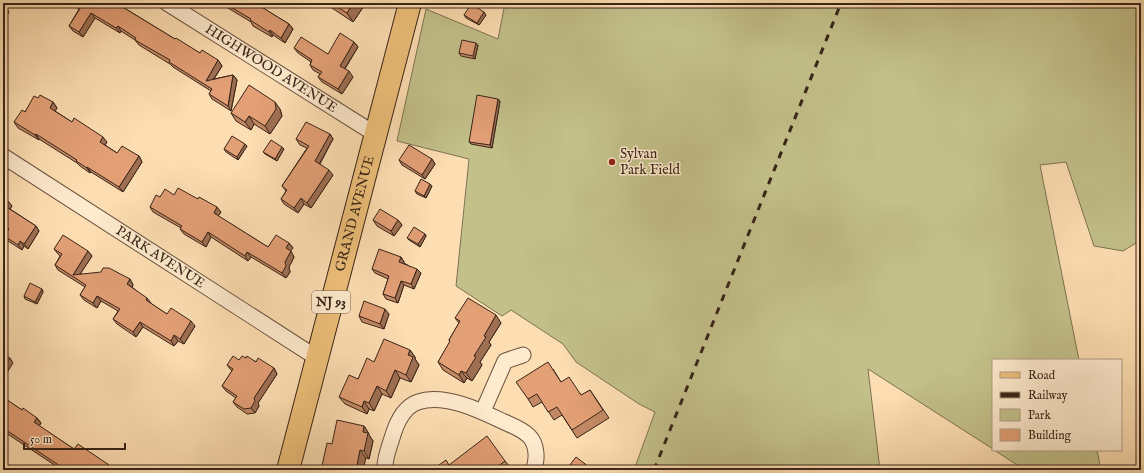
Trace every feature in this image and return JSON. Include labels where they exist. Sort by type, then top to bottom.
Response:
[{"type":"main road","name":"GRAND AVENUE","points":[[288,470],[316,358],[410,3]]},
{"type":"street","name":"HIGHWOOD AVENUE","points":[[168,3],[375,134]]},
{"type":"street","name":"PARK AVENUE","points":[[3,156],[316,358]]},
{"type":"street","points":[[483,411],[505,361],[523,355]]},
{"type":"street","points":[[385,470],[385,464],[395,426],[401,417],[417,402],[432,400],[457,403],[483,411],[510,424],[529,436],[534,443],[536,453],[534,470]]},
{"type":"green space","points":[[505,3],[1141,3],[1141,240],[1123,251],[1094,246],[1066,162],[1040,165],[1079,359],[992,359],[992,448],[868,369],[880,470],[634,470],[655,412],[639,404],[576,362],[563,344],[511,310],[502,316],[456,286],[469,159],[397,141],[426,9],[498,39]]},
{"type":"green space","points":[[996,451],[1097,451],[1101,470],[1025,470]]},
{"type":"building","points":[[74,3],[116,3],[200,53],[202,50],[218,60],[206,81],[233,75],[228,106],[209,94],[212,89],[169,62],[170,60],[135,40],[136,38],[118,26],[116,28],[91,13],[79,32],[69,26],[81,7]]},
{"type":"building","points":[[224,3],[255,3],[289,24],[281,38]]},
{"type":"building","points":[[331,3],[353,3],[347,13]]},
{"type":"building","points":[[471,4],[484,12],[477,23],[464,15]]},
{"type":"building","points":[[340,33],[354,42],[340,66],[349,71],[338,89],[318,77],[322,72],[310,65],[312,60],[294,48],[301,37],[328,54]]},
{"type":"building","points":[[462,40],[476,43],[473,56],[459,53]]},
{"type":"building","points":[[249,85],[275,102],[276,109],[265,126],[249,116],[245,122],[231,113]]},
{"type":"building","points":[[40,95],[53,102],[50,108],[72,122],[74,118],[103,137],[100,142],[117,153],[122,146],[139,156],[119,187],[76,161],[77,160],[36,134],[35,135],[14,122],[22,110],[25,112],[34,96],[38,98]]},
{"type":"building","points":[[477,95],[498,99],[490,145],[469,142]]},
{"type":"building","points":[[306,122],[330,134],[315,161],[329,170],[307,203],[301,198],[294,208],[281,199],[287,190],[282,186],[309,146],[296,139]]},
{"type":"building","points":[[232,136],[245,144],[237,157],[224,149]]},
{"type":"building","points":[[271,140],[282,147],[275,159],[263,152]]},
{"type":"building","points":[[409,145],[432,159],[422,175],[399,160]]},
{"type":"building","points":[[421,179],[430,184],[424,196],[415,191]]},
{"type":"building","points":[[178,188],[217,207],[214,213],[268,247],[276,235],[289,243],[286,248],[291,251],[285,262],[286,266],[282,273],[247,252],[245,256],[208,232],[202,242],[180,229],[182,226],[150,207],[156,195],[160,197],[165,189],[174,195]]},
{"type":"building","points":[[3,197],[8,201],[5,206],[36,226],[24,244],[20,241],[18,245],[4,236],[9,229],[3,225]]},
{"type":"building","points":[[380,209],[398,220],[391,231],[373,220]]},
{"type":"building","points":[[414,227],[425,234],[418,244],[407,238]]},
{"type":"building","points":[[63,235],[88,251],[73,275],[101,272],[103,268],[109,268],[130,279],[127,284],[147,298],[146,300],[167,314],[171,308],[191,321],[180,339],[174,335],[171,341],[140,322],[133,332],[113,319],[120,309],[97,296],[93,303],[80,295],[86,285],[55,265],[62,254],[54,249]]},
{"type":"building","points":[[379,249],[401,257],[399,262],[417,269],[411,284],[401,281],[395,298],[383,294],[389,276],[372,269]]},
{"type":"building","points":[[30,283],[42,289],[35,302],[24,296]]},
{"type":"building","points":[[468,298],[496,315],[484,336],[486,337],[474,356],[476,357],[466,373],[461,371],[459,375],[438,362],[460,321],[455,318]]},
{"type":"building","points":[[364,301],[385,309],[380,324],[359,316]]},
{"type":"building","points":[[384,339],[410,350],[408,355],[413,357],[406,375],[395,370],[386,391],[377,386],[369,403],[364,401],[362,407],[339,397],[349,375],[358,379],[367,358],[374,362]]},
{"type":"building","points":[[3,354],[10,358],[3,368]]},
{"type":"building","points":[[233,356],[239,360],[242,356],[246,358],[247,356],[256,362],[258,358],[274,368],[254,398],[255,401],[251,408],[244,409],[233,402],[237,396],[222,386],[233,369],[227,365]]},
{"type":"building","points":[[548,362],[561,382],[569,377],[581,395],[590,390],[603,410],[572,430],[557,407],[548,412],[537,394],[528,399],[516,382]]},
{"type":"building","points":[[3,397],[37,418],[34,422],[74,449],[78,444],[109,465],[108,467],[112,470],[58,470],[60,466],[3,428]]},
{"type":"building","points":[[337,420],[364,426],[363,432],[368,433],[364,451],[360,450],[356,470],[321,470],[327,443],[332,444]]},
{"type":"building","points":[[487,436],[505,461],[493,470],[432,470],[446,460],[449,465]]},
{"type":"building","points":[[576,457],[593,470],[566,470]]},
{"type":"railway","points":[[654,470],[841,3]]},
{"type":"place","name":"Sylvan Park Field","points":[[612,162]]}]
